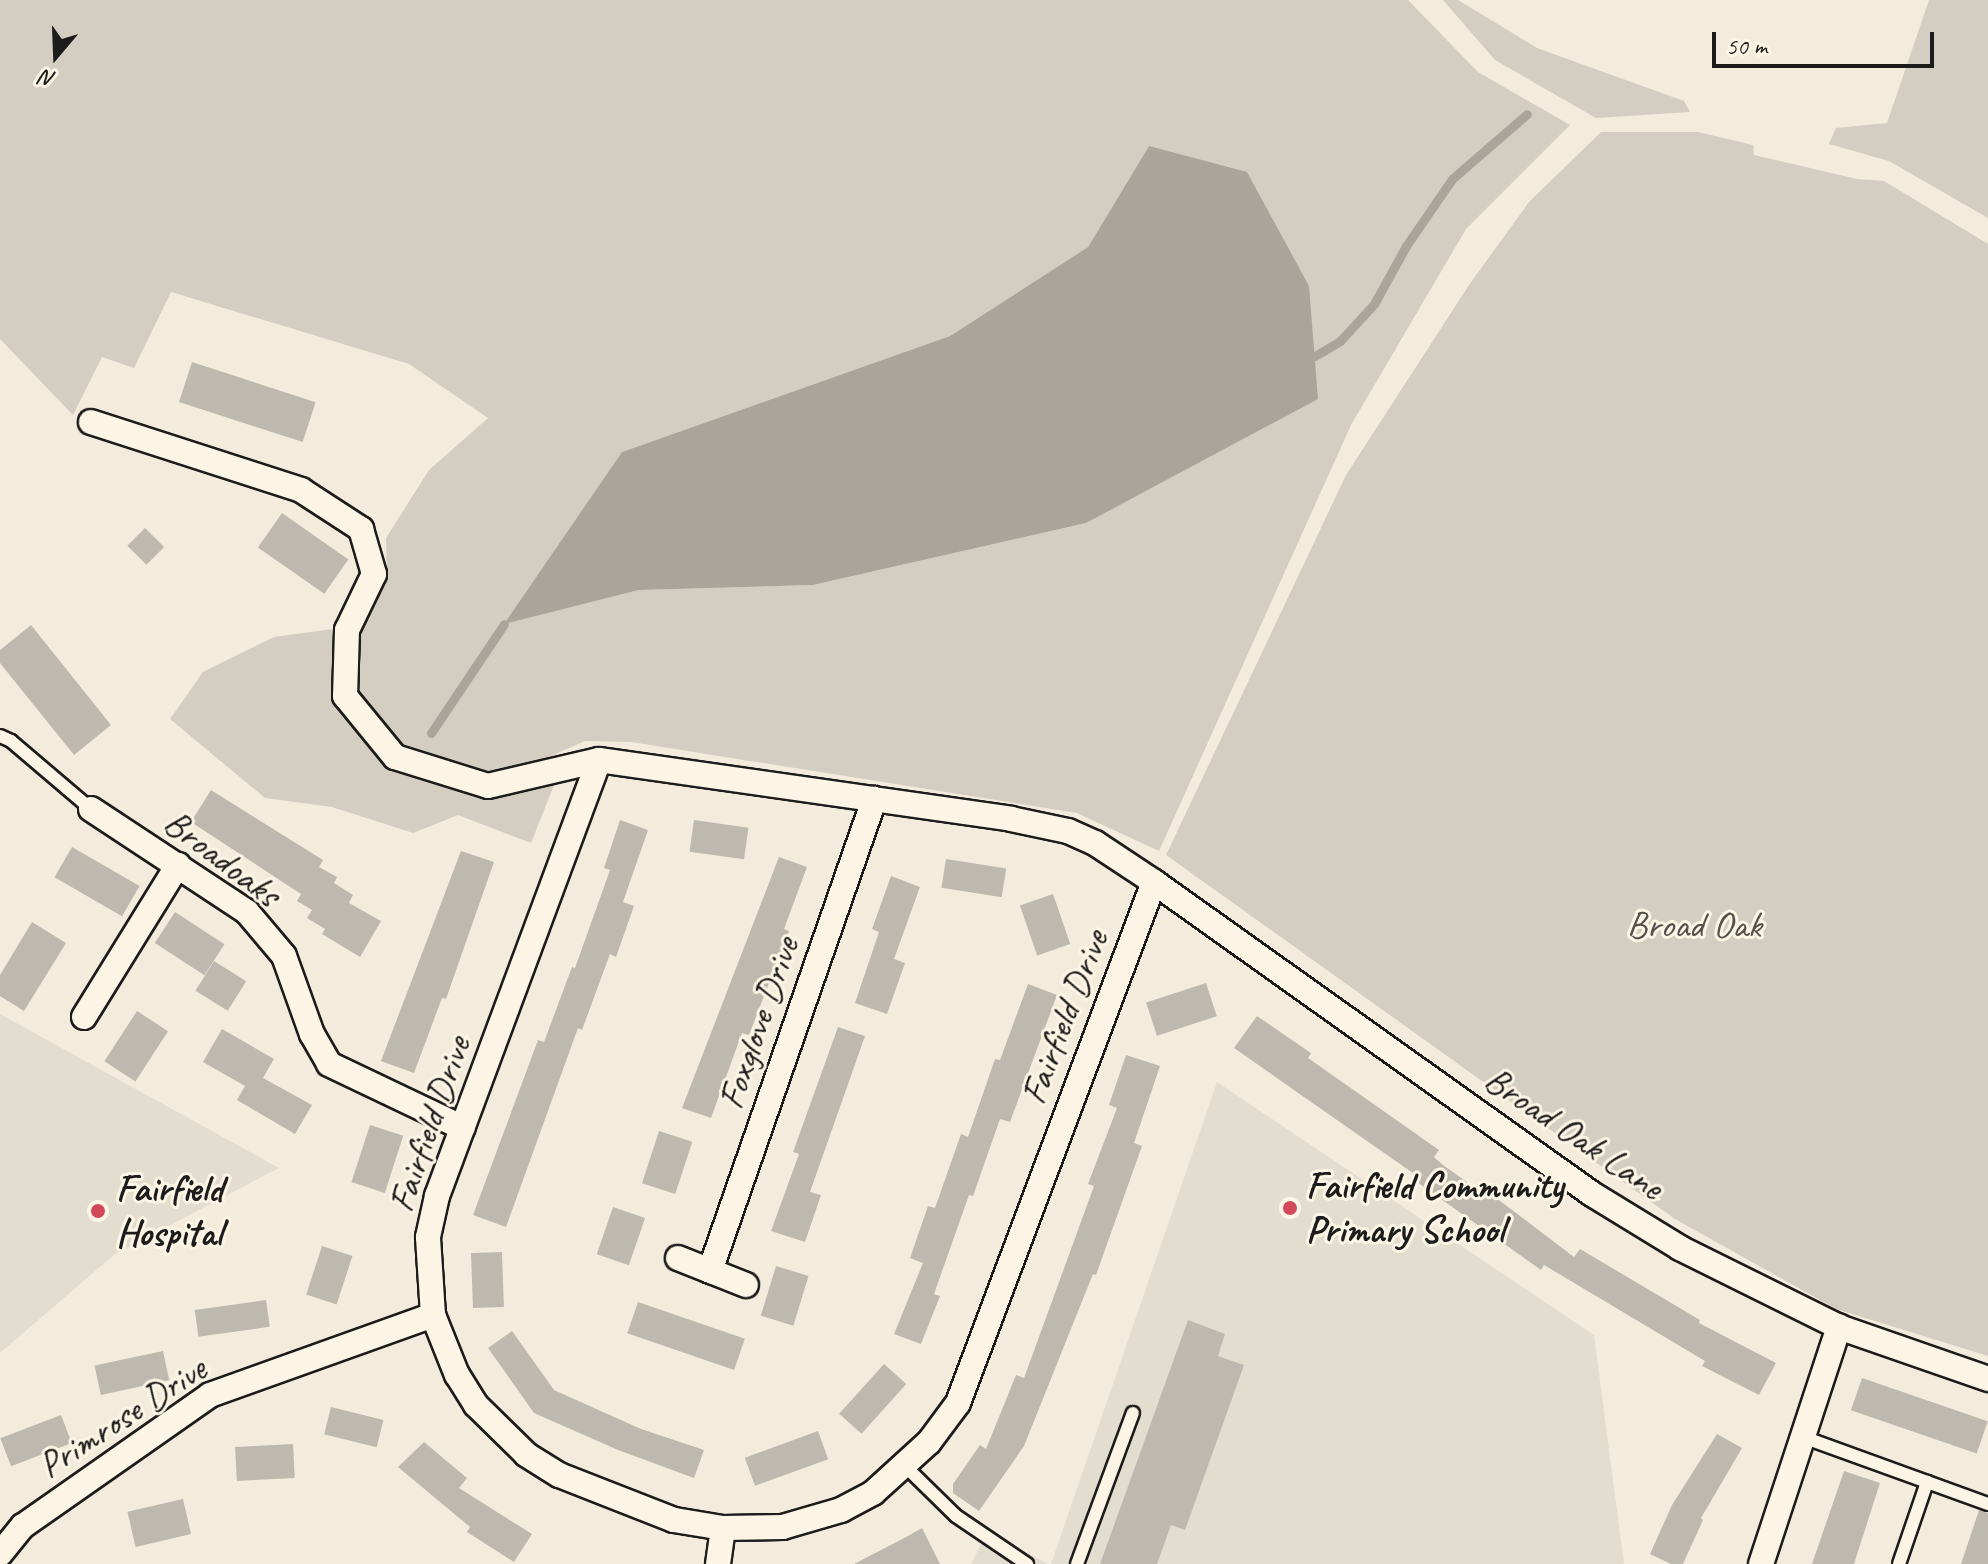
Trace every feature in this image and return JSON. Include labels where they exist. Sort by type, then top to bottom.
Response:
[{"type":"street","points":[[91,422],[301,490],[361,529],[374,574],[347,630],[345,696],[395,757],[488,786],[599,760],[874,799],[1068,831],[1095,843],[1154,882]]},
{"type":"street","name":"Fairfield Drive","points":[[599,760],[437,1196],[428,1237],[433,1315],[457,1375],[476,1405],[526,1454],[559,1475],[674,1520],[723,1528],[783,1527],[841,1510],[873,1493],[929,1442],[958,1403],[1154,882]]},
{"type":"street","name":"Foxglove Drive","points":[[710,1271],[874,799]]},
{"type":"street","name":"Broadoaks","points":[[91,809],[247,912],[284,956],[312,1034],[329,1064],[463,1128]]},
{"type":"street","points":[[84,1017],[178,865]]},
{"type":"street","name":"Broad Oak Lane","points":[[1154,882],[1592,1194],[1680,1248],[1839,1327],[1988,1379]]},
{"type":"street","points":[[678,1258],[746,1285]]},
{"type":"street","name":"Primrose Drive","points":[[0,1554],[23,1526],[210,1395],[433,1315]]},
{"type":"street","points":[[1761,1564],[1839,1327]]},
{"type":"street","points":[[718,1564],[723,1528]]},
{"type":"lane","points":[[1,735],[91,809]]},
{"type":"lane","points":[[1077,1564],[1133,1413]]},
{"type":"lane","points":[[1803,1437],[1988,1504]]},
{"type":"lane","points":[[905,1466],[956,1516],[1027,1564]]},
{"type":"lane","points":[[1899,1564],[1927,1482]]},
{"type":"shaded area","points":[[1149,146],[1247,172],[1309,286],[1318,399],[1086,523],[813,585],[639,590],[504,624],[622,452],[950,336],[1088,247]]},
{"type":"shaded area","name":"Fairfield Hospital","points":[[0,1014],[279,1168],[115,1254],[0,1353]]},
{"type":"shaded area","name":"Fairfield Community Primary School","points":[[1217,1082],[1594,1335],[1624,1564],[1051,1564]]},
{"type":"shaded area","points":[[987,1532],[1048,1564],[971,1564]]},
{"type":"green space","points":[[0,0],[1408,0],[1478,72],[1570,125],[1466,229],[1351,425],[1159,851],[1077,813],[631,742],[585,741],[546,758],[486,775],[402,751],[357,693],[356,635],[387,580],[386,538],[429,470],[488,418],[409,364],[171,292],[134,368],[102,357],[73,415],[0,339]],"holes":[[[1149,146],[1086,523],[813,585],[639,590],[506,623],[622,452],[950,336],[1088,247]]]},
{"type":"green space","points":[[1443,0],[1458,0],[1537,48],[1684,101],[1690,112],[1596,118],[1495,60]]},
{"type":"green space","points":[[1929,0],[1988,0],[1988,218],[1889,161],[1829,144],[1836,128],[1887,123]]},
{"type":"green space","name":"Broad Oak","points":[[1601,132],[1698,132],[1753,145],[1754,155],[1857,179],[1884,181],[1988,244],[1988,1356],[1836,1309],[1675,1219],[1166,855],[1346,475],[1469,285],[1529,202]]},
{"type":"green space","points":[[340,628],[335,700],[391,763],[494,798],[556,780],[531,843],[458,815],[413,833],[332,807],[265,798],[170,719],[203,672],[274,637]]},
{"type":"building","points":[[192,362],[316,402],[303,442],[179,402]]},
{"type":"building","points":[[282,513],[348,559],[324,594],[258,547]]},
{"type":"building","points":[[145,528],[164,547],[146,565],[127,546]]},
{"type":"building","points":[[31,625],[111,725],[74,755],[0,663],[0,650]]},
{"type":"building","points":[[211,790],[323,860],[319,867],[337,877],[334,883],[353,895],[349,903],[381,921],[360,957],[322,934],[325,929],[307,918],[312,910],[297,901],[301,894],[191,822]]},
{"type":"building","points":[[620,820],[648,830],[623,902],[634,906],[616,957],[610,954],[582,1030],[578,1028],[506,1227],[473,1215],[538,1040],[544,1042],[572,967],[575,968],[610,870],[604,868]]},
{"type":"building","points":[[694,820],[748,828],[744,859],[690,852]]},
{"type":"building","points":[[72,847],[140,886],[122,916],[54,877]]},
{"type":"building","points":[[461,851],[494,862],[446,999],[442,998],[414,1073],[381,1061]]},
{"type":"building","points":[[779,857],[807,867],[784,929],[789,931],[749,1035],[742,1033],[711,1118],[682,1108]]},
{"type":"building","points":[[946,859],[1006,869],[1002,897],[941,888]]},
{"type":"building","points":[[891,876],[920,887],[894,959],[905,963],[887,1014],[855,1003],[879,932],[872,929]]},
{"type":"building","points":[[1053,894],[1070,944],[1037,956],[1020,905]]},
{"type":"building","points":[[175,912],[224,944],[204,975],[155,943]]},
{"type":"building","points":[[32,922],[66,943],[24,1011],[0,996],[0,975]]},
{"type":"building","points":[[214,961],[246,981],[228,1011],[195,991]]},
{"type":"building","points":[[1206,983],[1217,1016],[1157,1036],[1146,1002]]},
{"type":"building","points":[[1028,984],[1057,995],[1010,1122],[1000,1119],[973,1196],[969,1195],[934,1294],[940,1296],[921,1344],[894,1334],[923,1263],[910,1258],[928,1206],[935,1208],[961,1134],[968,1137],[995,1059],[1000,1060]]},
{"type":"building","points":[[137,1011],[168,1031],[135,1081],[104,1061]]},
{"type":"building","points":[[1257,1016],[1311,1053],[1308,1058],[1439,1150],[1434,1157],[1443,1165],[1481,1192],[1483,1188],[1574,1257],[1580,1249],[1700,1320],[1699,1323],[1776,1363],[1759,1395],[1702,1366],[1705,1361],[1544,1265],[1541,1270],[1417,1182],[1420,1178],[1234,1048]]},
{"type":"building","points":[[838,1027],[865,1036],[810,1192],[821,1195],[805,1242],[771,1231],[799,1154],[793,1152]]},
{"type":"building","points":[[222,1029],[274,1059],[263,1078],[312,1105],[295,1134],[237,1100],[245,1086],[203,1062]]},
{"type":"building","points":[[1126,1055],[1160,1066],[1134,1143],[1142,1146],[1096,1275],[1093,1274],[1024,1446],[979,1511],[953,1493],[953,1484],[980,1445],[986,1449],[1016,1375],[1024,1378],[1094,1186],[1088,1184],[1117,1108],[1109,1105]]},
{"type":"building","points":[[370,1125],[403,1136],[385,1193],[351,1182]]},
{"type":"building","points":[[659,1131],[692,1142],[675,1194],[642,1183]]},
{"type":"building","points":[[613,1207],[645,1218],[629,1265],[597,1254]]},
{"type":"building","points":[[322,1246],[352,1256],[337,1304],[306,1295]]},
{"type":"building","points":[[502,1252],[504,1307],[473,1308],[471,1253]]},
{"type":"building","points":[[776,1266],[809,1276],[793,1326],[761,1316]]},
{"type":"building","points":[[266,1300],[270,1327],[198,1337],[195,1310]]},
{"type":"building","points":[[638,1302],[745,1339],[734,1370],[627,1333]]},
{"type":"building","points":[[1188,1320],[1225,1334],[1218,1356],[1244,1365],[1185,1530],[1171,1525],[1157,1564],[1100,1564]]},
{"type":"building","points":[[512,1331],[554,1390],[641,1429],[704,1450],[694,1478],[618,1450],[534,1413],[488,1348]]},
{"type":"building","points":[[163,1351],[169,1380],[101,1395],[95,1366]]},
{"type":"building","points":[[884,1364],[906,1384],[861,1434],[839,1414]]},
{"type":"building","points":[[1862,1378],[1988,1421],[1977,1453],[1851,1410]]},
{"type":"building","points":[[331,1407],[383,1420],[377,1447],[324,1434]]},
{"type":"building","points":[[61,1415],[72,1443],[11,1466],[0,1438]]},
{"type":"building","points":[[818,1431],[828,1459],[755,1486],[745,1458]]},
{"type":"building","points":[[1717,1434],[1742,1448],[1701,1518],[1703,1520],[1683,1564],[1671,1564],[1650,1554],[1672,1505]]},
{"type":"building","points":[[424,1442],[467,1478],[459,1488],[532,1534],[514,1562],[467,1532],[470,1527],[398,1467]]},
{"type":"building","points":[[293,1444],[295,1478],[237,1481],[235,1447]]},
{"type":"building","points":[[1844,1471],[1880,1483],[1854,1564],[1812,1564]]},
{"type":"building","points":[[183,1499],[191,1534],[136,1547],[127,1512]]},
{"type":"building","points":[[1979,1510],[1988,1513],[1988,1564],[1961,1564]]},
{"type":"building","points":[[922,1528],[940,1564],[854,1564],[908,1536]]},
{"type":"waterway","points":[[1315,356],[1340,341],[1374,304],[1406,246],[1452,179],[1527,114]]},
{"type":"waterway","points":[[431,733],[504,624]]},
{"type":"place","name":"Fairfield Community Primary School","points":[[1290,1208]]},
{"type":"place","name":"Fairfield Hospital","points":[[98,1211]]}]
